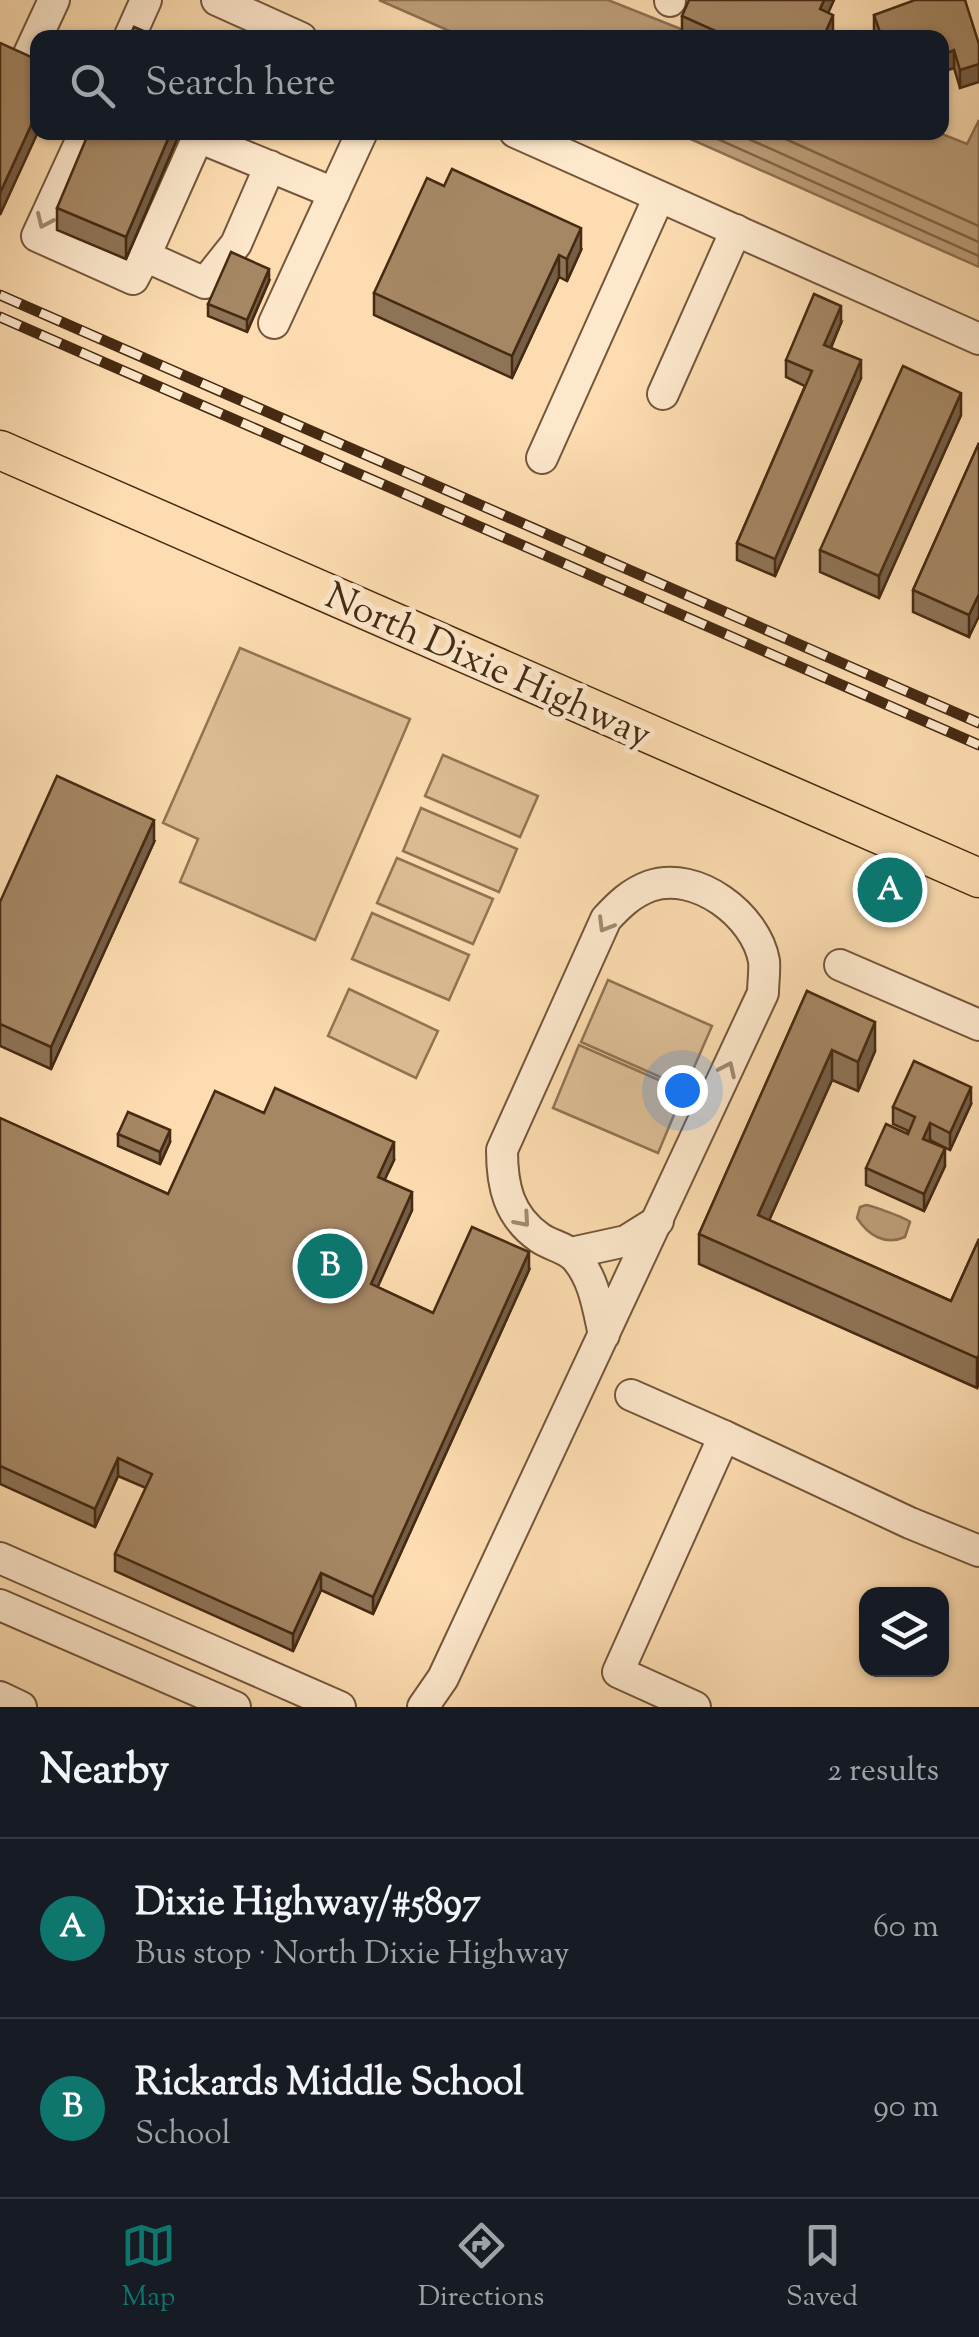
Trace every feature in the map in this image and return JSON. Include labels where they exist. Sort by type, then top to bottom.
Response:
[{"type":"main road","name":"North Dixie Highway","points":[[0,450],[979,878]]},
{"type":"street","points":[[40,30],[54,0]]},
{"type":"street","points":[[133,30],[146,0]]},
{"type":"street","points":[[217,0],[283,30]]},
{"type":"street","points":[[28,56],[30,52]]},
{"type":"street","points":[[81,140],[37,236],[133,279],[197,140]]},
{"type":"street","points":[[205,140],[334,193]]},
{"type":"street","points":[[274,324],[358,140]]},
{"type":"street","points":[[533,140],[979,338]]},
{"type":"street","points":[[146,256],[206,282],[236,244],[270,166]]},
{"type":"street","points":[[542,458],[659,197]]},
{"type":"street","points":[[663,394],[736,230]]},
{"type":"street","points":[[423,1707],[443,1678],[658,1220],[763,993],[764,961],[755,936],[736,912],[714,896],[686,884],[653,885],[622,901],[606,919],[502,1150],[502,1183],[516,1216],[540,1238],[571,1253],[587,1273],[604,1335]]},
{"type":"street","points":[[840,964],[979,1025]]},
{"type":"street","points":[[571,1253],[626,1241],[658,1220]]},
{"type":"street","points":[[631,1395],[979,1551]]},
{"type":"street","points":[[695,1707],[618,1672],[724,1436]]},
{"type":"street","points":[[0,1558],[340,1707]]},
{"type":"street","points":[[0,1606],[235,1707]]},
{"type":"street","points":[[0,1697],[22,1707]]},
{"type":"shaded area","points":[[240,648],[410,719],[315,940],[180,882],[198,839],[163,823]]},
{"type":"shaded area","points":[[443,755],[538,796],[520,837],[425,796]]},
{"type":"shaded area","points":[[421,808],[517,849],[499,892],[403,851]]},
{"type":"shaded area","points":[[397,858],[493,899],[473,944],[377,903]]},
{"type":"shaded area","points":[[372,913],[469,955],[449,1000],[352,959]]},
{"type":"shaded area","points":[[608,980],[712,1026],[685,1088],[581,1042]]},
{"type":"shaded area","points":[[349,989],[438,1031],[416,1078],[328,1036]]},
{"type":"shaded area","points":[[579,1045],[684,1091],[658,1153],[553,1108]]},
{"type":"water","points":[[379,0],[608,0],[683,30],[447,30]]},
{"type":"water","points":[[979,120],[979,267],[693,140],[949,140],[949,137],[967,144]]},
{"type":"water","points":[[866,1205],[910,1222],[905,1237],[891,1240],[872,1234],[857,1218],[860,1207]]},
{"type":"building","points":[[689,0],[824,0],[820,9],[833,15],[826,30],[713,30],[682,16]]},
{"type":"building","points":[[915,0],[965,0],[979,44],[979,64],[960,70],[954,50],[949,52],[949,30],[879,30],[874,15]]},
{"type":"building","points":[[0,43],[30,56],[30,127],[0,193]]},
{"type":"building","points":[[86,140],[168,140],[126,237],[57,208]]},
{"type":"building","points":[[452,169],[581,228],[567,259],[559,255],[512,356],[374,293],[427,178],[444,186]]},
{"type":"building","points":[[231,252],[269,269],[247,320],[208,304]]},
{"type":"building","points":[[814,294],[841,306],[824,345],[861,360],[775,559],[737,543],[812,371],[786,360]]},
{"type":"building","points":[[903,366],[961,393],[879,576],[820,550]]},
{"type":"building","points":[[979,443],[979,594],[969,615],[913,590]]},
{"type":"building","points":[[57,776],[154,820],[51,1047],[0,1024],[0,902]]},
{"type":"building","points":[[807,991],[875,1022],[858,1062],[832,1050],[758,1215],[951,1301],[979,1239],[977,1358],[699,1234]]},
{"type":"building","points":[[914,1061],[971,1087],[950,1133],[930,1123],[923,1139],[945,1148],[924,1194],[866,1168],[886,1124],[908,1134],[915,1117],[893,1107]]},
{"type":"building","points":[[275,1088],[394,1142],[378,1177],[412,1192],[371,1284],[433,1313],[472,1227],[529,1252],[373,1597],[321,1573],[293,1634],[115,1554],[152,1474],[118,1458],[95,1509],[0,1466],[0,1118],[168,1194],[215,1091],[264,1113]]},
{"type":"building","points":[[128,1112],[170,1130],[160,1152],[118,1134]]},
{"type":"railway","points":[[0,295],[979,723]]},
{"type":"railway","points":[[0,317],[979,745]]},
{"type":"place","name":"Dixie Highway/#5897","points":[[890,890]]},
{"type":"place","name":"Rickards Middle School","points":[[330,1266]]}]
